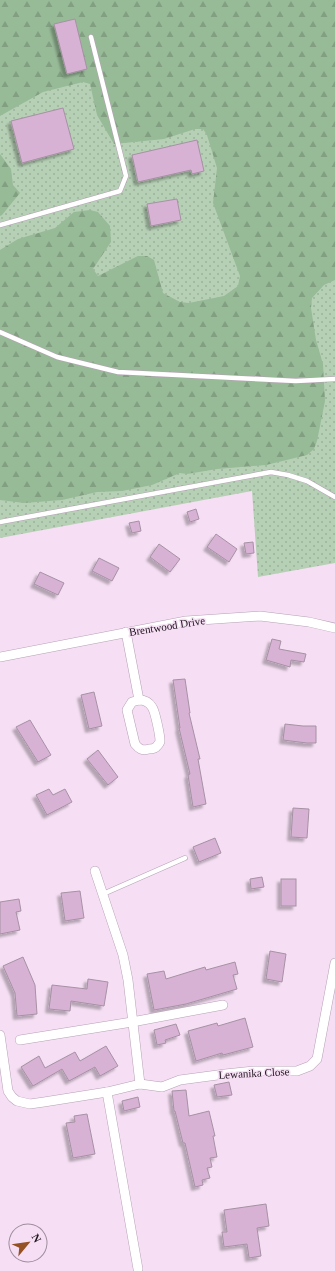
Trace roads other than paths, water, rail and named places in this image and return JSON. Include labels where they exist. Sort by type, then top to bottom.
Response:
[{"type":"street","name":"Brentwood Drive","points":[[0,657],[186,621],[260,616],[309,622],[335,628]]},
{"type":"street","points":[[126,632],[139,700]]},
{"type":"street","points":[[139,700],[148,702],[154,711],[160,741],[158,746],[154,748],[144,750],[139,749],[135,744],[127,710],[132,702],[139,700]]},
{"type":"street","points":[[0,1035],[8,1091],[17,1101],[30,1104],[108,1092],[140,1084],[128,980],[123,955],[104,894],[95,871]]},
{"type":"street","name":"Lewanika Close","points":[[140,1084],[162,1087],[180,1080],[239,1072],[297,1070],[310,1066],[317,1060],[335,963]]},
{"type":"street","points":[[20,1040],[132,1022],[223,1005]]},
{"type":"street","points":[[108,1092],[138,1269]]},
{"type":"lane","points":[[0,225],[120,190],[126,176],[91,37]]},
{"type":"lane","points":[[0,332],[57,357],[118,372],[296,381],[335,379]]},
{"type":"lane","points":[[0,522],[271,472],[288,475],[307,481],[335,497]]},
{"type":"lane","points":[[104,894],[185,858]]}]
